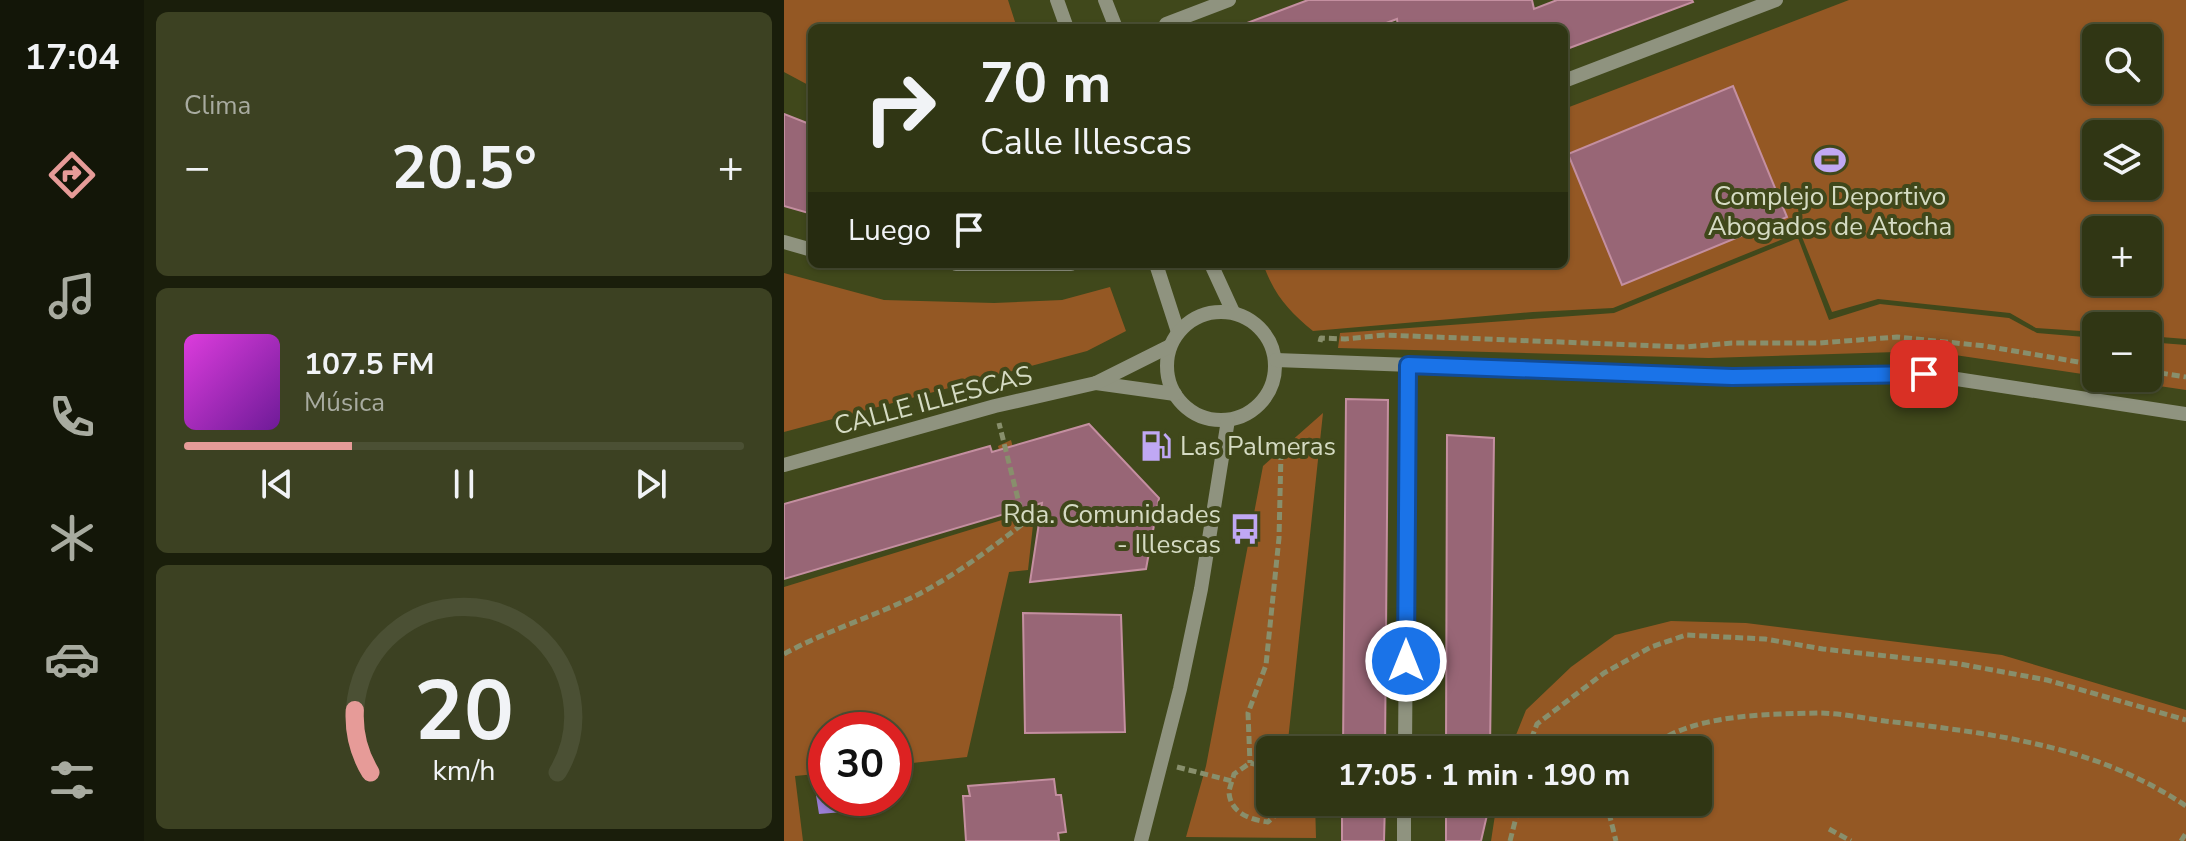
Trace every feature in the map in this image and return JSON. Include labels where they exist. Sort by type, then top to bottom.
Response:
[{"type":"street","points":[[1057,0],[1066,24]]},
{"type":"street","points":[[1105,0],[1114,24]]},
{"type":"street","points":[[1166,24],[1229,0]]},
{"type":"street","points":[[1728,0],[1734,16]]},
{"type":"street","points":[[1568,79],[1776,0]]},
{"type":"street","points":[[784,242],[808,249]]},
{"type":"street","points":[[1157,268],[1178,332]]},
{"type":"street","points":[[1213,268],[1233,312]]},
{"type":"street","points":[[1233,312],[1258,325],[1270,341],[1276,360],[1274,381],[1264,400],[1248,413],[1228,420],[1199,415],[1175,394],[1167,369],[1170,346],[1178,332],[1202,315],[1233,312]]},
{"type":"street","name":"CALLE ILLESCAS","points":[[784,465],[995,406],[1096,383],[1170,346]]},
{"type":"street","points":[[1276,360],[1732,377],[1924,374],[2186,414]]},
{"type":"street","points":[[1405,736],[1408,365]]},
{"type":"street","name":"CALLE ILLESCAS","points":[[1096,383],[1175,394]]},
{"type":"street","points":[[1141,841],[1180,689],[1201,589],[1228,420]]},
{"type":"street","points":[[1404,816],[1404,841]]},
{"type":"path","points":[[1318,362],[1321,338],[1443,336],[1685,347],[1897,337],[1971,344],[2082,363]]},
{"type":"path","points":[[2162,373],[2186,377]]},
{"type":"path","points":[[784,654],[815,637],[915,595],[984,554],[1024,523],[995,406]]},
{"type":"path","points":[[1223,451],[1281,453],[1279,538],[1266,665],[1248,713],[1250,763]]},
{"type":"path","points":[[1532,736],[1537,724],[1604,673],[1651,647],[1686,635],[1765,639],[1823,649],[1960,664],[2047,680],[2186,720]]},
{"type":"path","points":[[1672,736],[1687,727],[1734,719],[1821,713],[1926,725],[2048,747],[2099,762],[2155,785],[2186,806]]},
{"type":"path","points":[[1161,763],[1232,781]]},
{"type":"path","points":[[1256,764],[1250,763],[1234,774],[1229,793],[1237,809],[1249,819],[1268,822],[1274,816]]},
{"type":"path","points":[[1510,841],[1516,816]]},
{"type":"path","points":[[1610,816],[1616,841]]},
{"type":"path","points":[[1829,829],[1851,841]]},
{"type":"path","points":[[2181,841],[2186,833]]},
{"type":"shaded area","points":[[784,0],[1008,0],[1016,24],[808,24],[808,85],[784,72]]},
{"type":"shaded area","name":"Complejo Deportivo Abogados de Atocha","points":[[1849,0],[2186,0],[2186,339],[2162,337],[2162,312],[2082,312],[2082,331],[2036,328],[2010,313],[1878,299],[1832,312],[1800,232],[1613,308],[1313,331],[1278,294],[1265,268],[1568,268],[1568,107]]},
{"type":"shaded area","points":[[1798,238],[1829,320],[1880,304],[2009,318],[2037,333],[2082,337],[2082,374],[1928,351],[1709,358],[1338,348],[1340,333],[1614,313]]},
{"type":"shaded area","points":[[784,273],[884,300],[994,303],[1062,300],[1110,287],[1126,331],[1087,351],[784,432]]},
{"type":"shaded area","points":[[2162,343],[2186,345],[2186,390],[2162,386]]},
{"type":"shaded area","points":[[1323,413],[1288,736],[1256,736],[1256,816],[1315,816],[1316,838],[1186,837],[1206,766],[1263,466]]},
{"type":"shaded area","points":[[1011,440],[1033,525],[1028,570],[1009,572],[967,757],[912,763],[912,712],[808,712],[808,775],[795,776],[803,841],[784,841],[784,587],[1015,516],[998,446]]},
{"type":"shaded area","points":[[1671,621],[1746,623],[2002,655],[2186,710],[2186,841],[1491,841],[1495,816],[1712,816],[1712,736],[1516,736],[1526,710],[1571,667],[1615,635]]},
{"type":"building","points":[[1308,0],[1532,0],[1534,9],[1557,0],[1693,2],[1568,49],[1568,24],[1398,24],[1397,19],[1384,24],[1244,24]]},
{"type":"building","points":[[1733,86],[1787,217],[1622,285],[1568,154]]},
{"type":"building","points":[[784,114],[808,123],[808,213],[784,206]]},
{"type":"building","points":[[1346,399],[1388,400],[1385,736],[1343,736]]},
{"type":"building","points":[[1089,424],[1159,498],[1146,569],[1030,582],[1042,503],[784,579],[784,504],[990,446],[992,452]]},
{"type":"building","points":[[1447,435],[1494,438],[1490,736],[1446,736]]},
{"type":"building","points":[[1023,613],[1121,615],[1125,732],[1025,733]]},
{"type":"building","points":[[1054,779],[1056,795],[1061,795],[1066,832],[1058,833],[1059,841],[966,841],[963,796],[970,796],[968,786]]},
{"type":"building","points":[[1342,816],[1385,816],[1384,841],[1342,841]]},
{"type":"building","points":[[1446,816],[1487,816],[1481,841],[1446,841]]},
{"type":"place","name":"Complejo Deportivo Abogados de Atocha","points":[[1830,160]]},
{"type":"place","name":"Las Palmeras","points":[[1156,446]]},
{"type":"place","name":"Rda. Comunidades - Illescas","points":[[1245,529]]},
{"type":"route","points":[[1406,661],[1408,365],[1732,377],[1924,374]]}]
